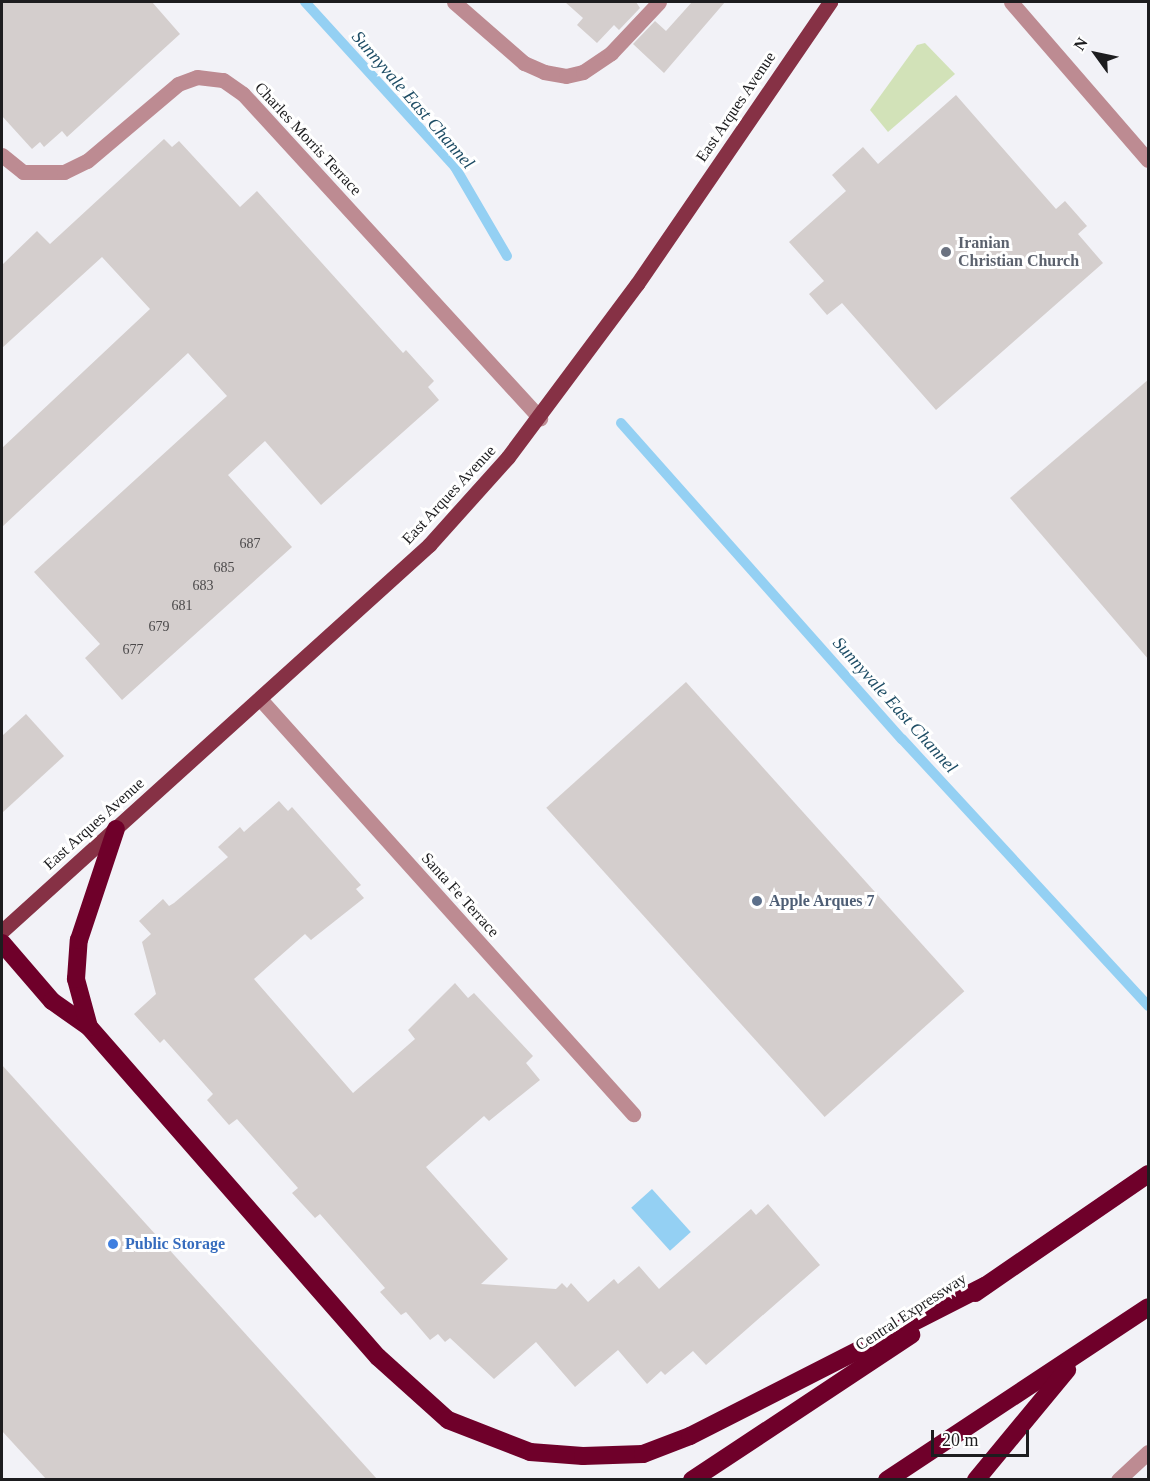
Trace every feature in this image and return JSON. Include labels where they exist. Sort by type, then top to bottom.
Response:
[{"type":"highway","points":[[89,1027],[76,979],[79,940],[116,829]]},
{"type":"highway","points":[[2,943],[52,1001],[89,1027],[378,1357],[448,1420],[530,1452],[583,1456],[643,1454],[690,1436],[985,1286]]},
{"type":"highway","name":"Central Expressway","points":[[692,1479],[985,1286],[1149,1173]]},
{"type":"highway","points":[[887,1479],[1078,1356],[1149,1307]]},
{"type":"highway","points":[[976,1479],[1078,1356]]},
{"type":"main road","name":"East Arques Avenue","points":[[2,931],[261,700],[429,545],[540,418],[830,2]]},
{"type":"street","points":[[454,2],[524,63],[544,72],[566,76],[583,72],[605,58],[659,2]]},
{"type":"street","points":[[1011,2],[1149,160]]},
{"type":"street","name":"Charles Morris Terrace","points":[[2,155],[23,172],[64,172],[87,161],[169,88],[197,77],[223,80],[243,94],[540,418]]},
{"type":"street","name":"Santa Fe Terrace","points":[[261,700],[633,1114]]},
{"type":"street","points":[[1118,1479],[1149,1452]]},
{"type":"green space","points":[[925,43],[955,74],[888,132],[870,110],[917,45]]},
{"type":"water","points":[[652,1189],[691,1232],[670,1251],[631,1208]]},
{"type":"building","points":[[2,2],[152,2],[180,34],[67,137],[62,131],[44,147],[40,142],[32,149],[2,116]]},
{"type":"building","points":[[565,2],[636,2],[640,8],[619,30],[614,25],[597,43],[577,25],[583,18]]},
{"type":"building","points":[[692,2],[725,2],[664,73],[633,44],[655,21],[666,31]]},
{"type":"building","name":"Iranian Christian Church","points":[[956,95],[1056,209],[1065,201],[1087,226],[1078,234],[1103,263],[936,410],[842,303],[827,315],[809,294],[824,281],[789,242],[846,191],[832,175],[863,147],[878,164]]},
{"type":"building","points":[[164,139],[172,147],[179,141],[240,207],[257,191],[403,353],[406,350],[434,381],[428,387],[439,400],[321,505],[265,441],[228,475],[292,547],[122,700],[85,658],[100,644],[34,572],[227,396],[188,353],[2,527],[2,448],[150,309],[102,257],[2,348],[2,265],[37,231],[50,244]]},
{"type":"building","points":[[1149,379],[1149,660],[1010,498]]},
{"type":"building","points":[[686,682],[964,991],[825,1117],[546,808]]},
{"type":"building","points":[[26,714],[64,756],[2,813],[2,736]]},
{"type":"building","points":[[279,801],[288,811],[292,807],[361,885],[356,889],[364,898],[311,940],[305,934],[254,979],[353,1093],[415,1039],[408,1030],[455,983],[468,998],[474,993],[533,1056],[526,1063],[540,1080],[489,1121],[484,1116],[426,1167],[508,1259],[481,1284],[556,1289],[562,1283],[567,1288],[571,1283],[588,1302],[614,1279],[618,1284],[639,1266],[659,1289],[751,1209],[756,1215],[768,1204],[820,1265],[706,1365],[693,1351],[665,1375],[661,1371],[647,1384],[618,1350],[575,1387],[536,1342],[494,1379],[450,1338],[445,1342],[438,1334],[430,1340],[406,1312],[401,1315],[380,1292],[385,1288],[320,1214],[315,1218],[292,1193],[298,1188],[237,1119],[229,1125],[207,1100],[213,1094],[164,1039],[160,1043],[134,1014],[156,994],[142,942],[151,934],[139,921],[163,899],[169,906],[174,903],[228,857],[218,847],[240,827],[244,832]]},
{"type":"building","name":"Public Storage","points":[[2,1065],[377,1479],[46,1479],[2,1431]]},
{"type":"waterway","name":"Sunnyvale East Channel","points":[[305,2],[455,167],[507,256]]},
{"type":"waterway","name":"Sunnyvale East Channel","points":[[621,423],[902,739],[1148,1006]]},
{"type":"place","name":"Iranian Christian Church","points":[[946,252]]},
{"type":"place","name":"Apple Arques 7","points":[[757,901]]},
{"type":"place","name":"Public Storage","points":[[113,1244]]}]
